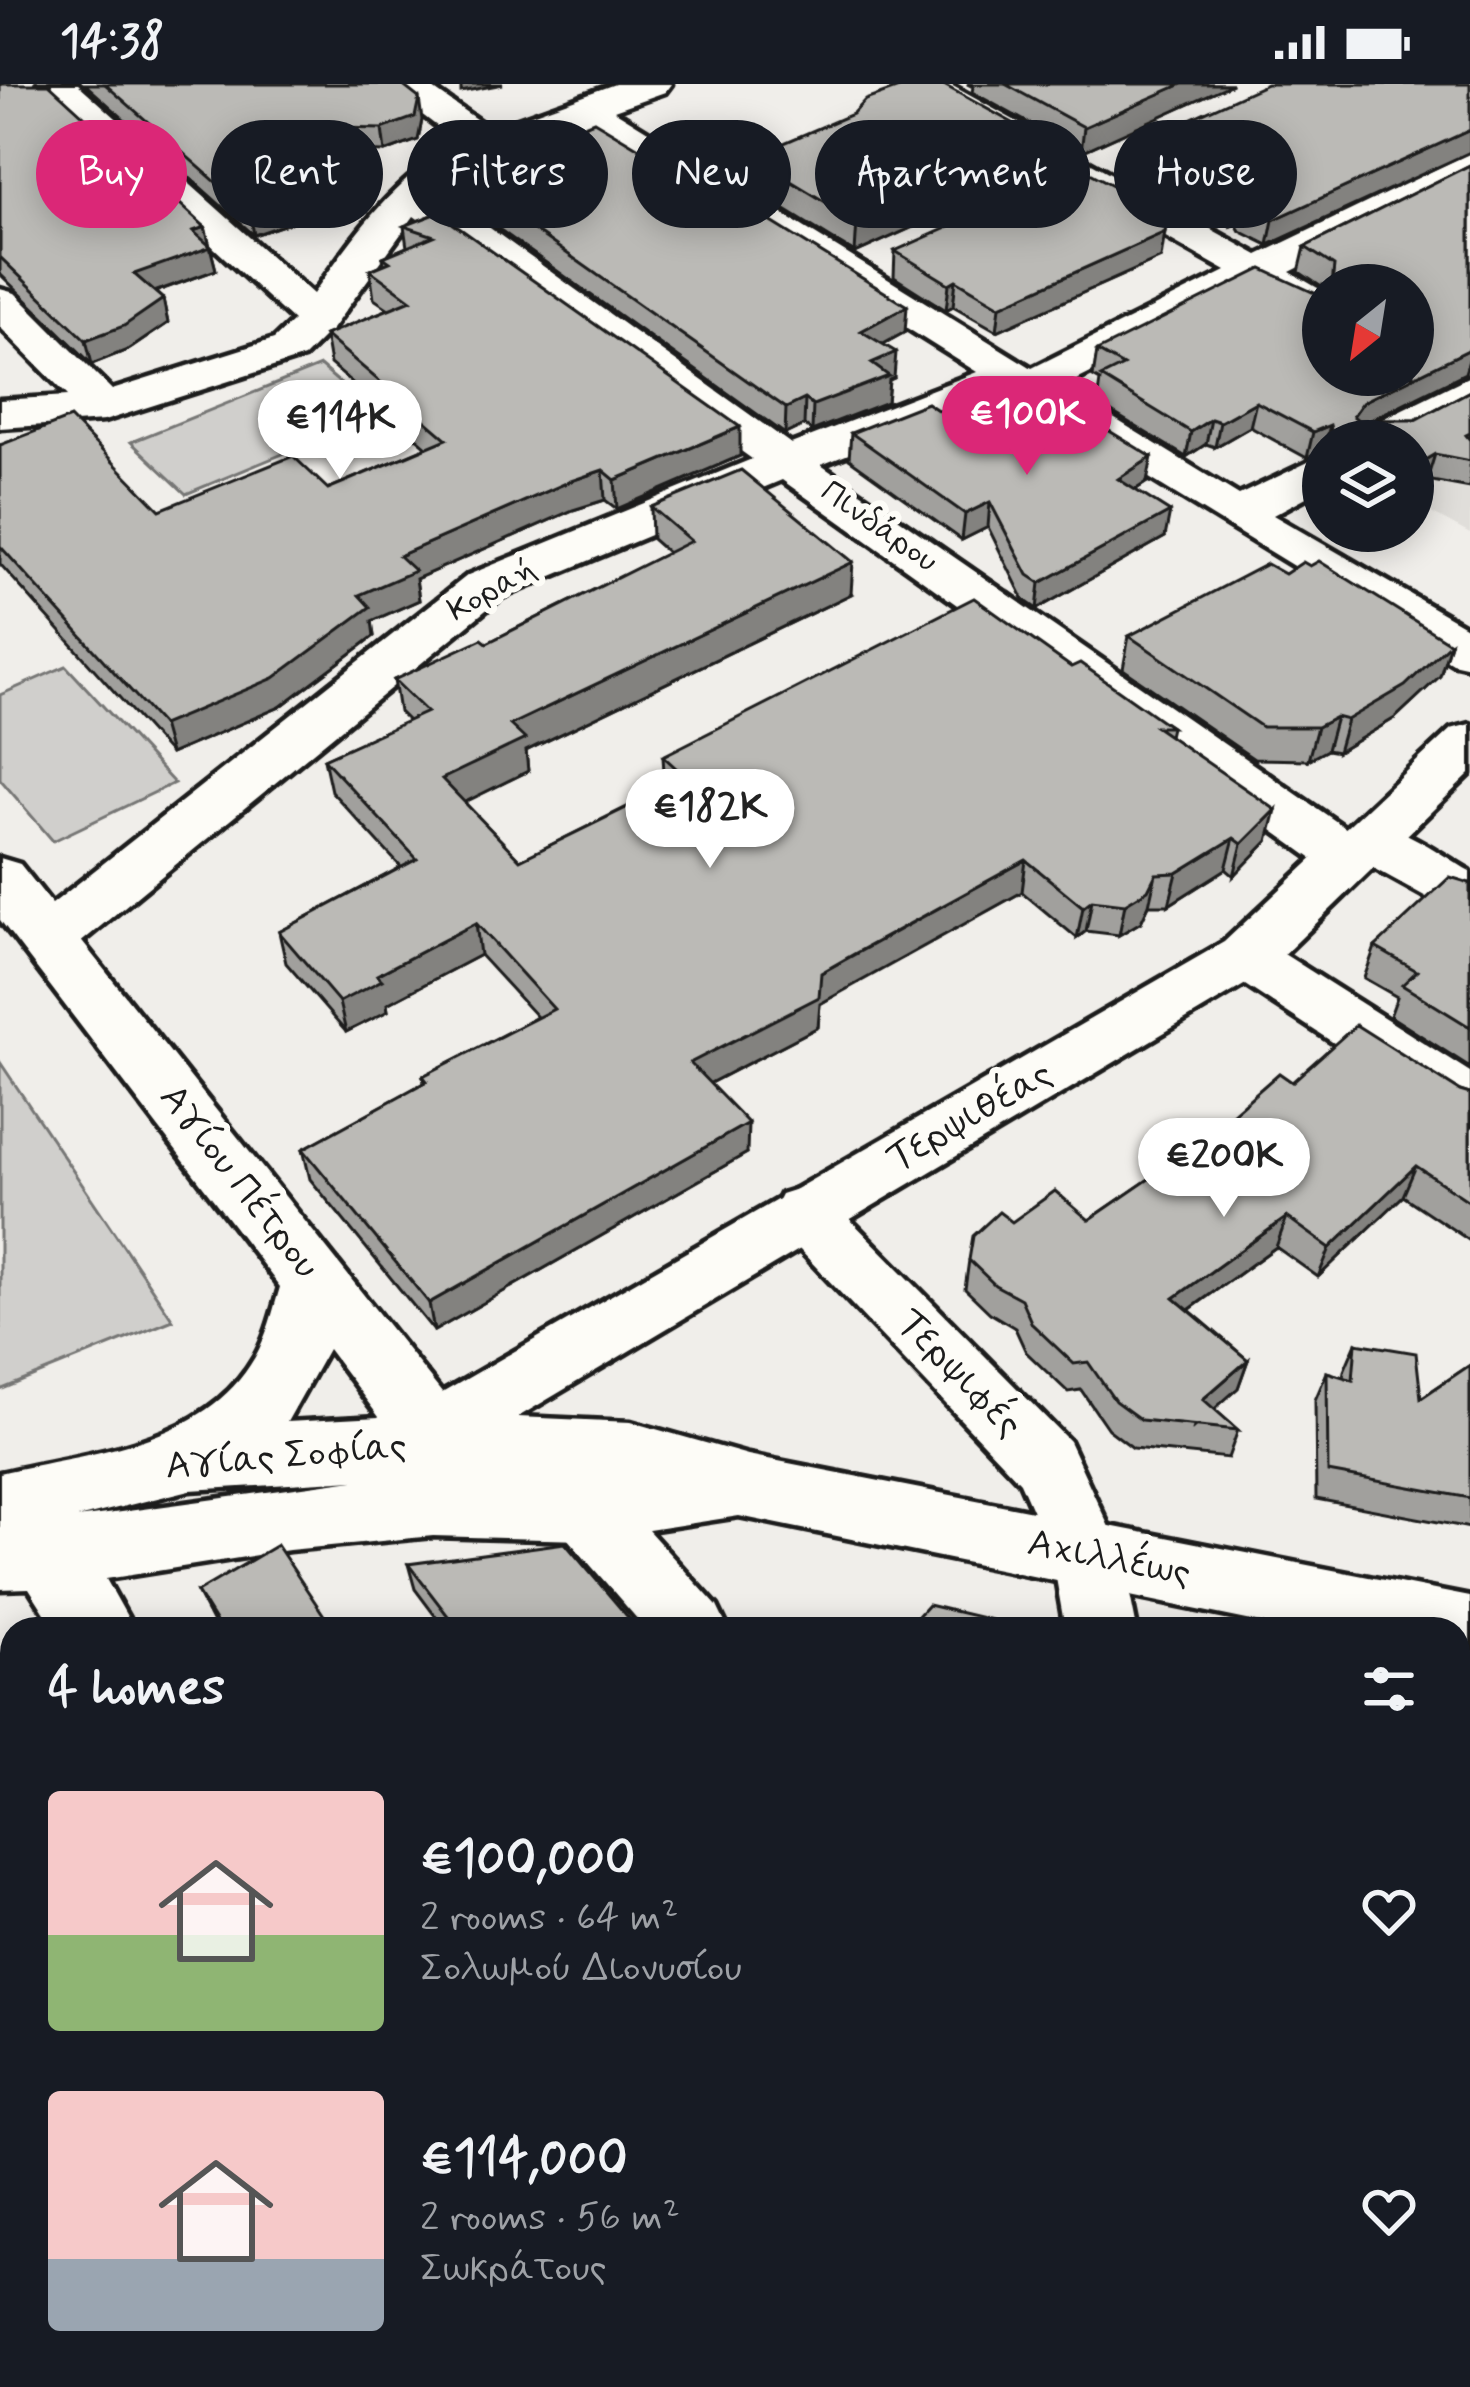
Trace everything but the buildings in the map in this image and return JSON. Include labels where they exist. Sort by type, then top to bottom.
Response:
[{"type":"street","points":[[56,84],[317,320]]},
{"type":"street","points":[[401,84],[452,120]]},
{"type":"street","points":[[554,120],[652,84]]},
{"type":"street","points":[[921,84],[986,120]]},
{"type":"street","points":[[584,108],[1238,515],[1470,651]]},
{"type":"street","name":"Κοραή","points":[[49,938],[484,586],[571,547],[1023,379],[1470,165]]},
{"type":"street","points":[[1090,178],[1302,296]]},
{"type":"street","points":[[0,414],[104,407],[276,355],[302,339],[407,200]]},
{"type":"street","name":"Πινδάρου","points":[[463,228],[789,464],[1359,849],[1470,896]]},
{"type":"street","points":[[855,274],[896,255]]},
{"type":"street","points":[[0,302],[104,407]]},
{"type":"street","points":[[1406,420],[1460,385]]},
{"type":"street","points":[[1238,515],[1302,480]]},
{"type":"street","name":"Τερψιθέας","points":[[433,1474],[469,1412],[514,1383],[1245,957],[1470,742]]},
{"type":"street","name":"Αγίου Πέτρου","points":[[0,879],[414,1409],[433,1474]]},
{"type":"street","points":[[1245,957],[1470,1102]]},
{"type":"street","name":"Τερψιφές","points":[[803,1212],[1045,1462],[1087,1555],[1099,1617]]},
{"type":"street","points":[[190,1459],[237,1429],[276,1390],[289,1367],[316,1280]]},
{"type":"street","name":"Αχιλλέως","points":[[433,1474],[631,1453],[748,1487],[1399,1617]]},
{"type":"street","name":"Αγίας Σοφίας","points":[[16,1539],[190,1459],[433,1474]]},
{"type":"street","name":"Αγίας Σοφίας","points":[[16,1539],[289,1518],[433,1474]]},
{"type":"street","name":"Αχιλλέως","points":[[433,1474],[584,1508],[748,1487]]},
{"type":"street","points":[[584,1508],[681,1617]]},
{"type":"street","points":[[16,1539],[86,1617]]},
{"type":"shaded area","points":[[320,366],[377,415],[186,494],[131,442]]},
{"type":"shaded area","points":[[1470,418],[1470,534],[1434,514],[1434,428]]},
{"type":"shaded area","points":[[66,666],[174,783],[53,841],[0,779],[0,695]]},
{"type":"shaded area","points":[[0,1062],[173,1320],[0,1390]]}]
